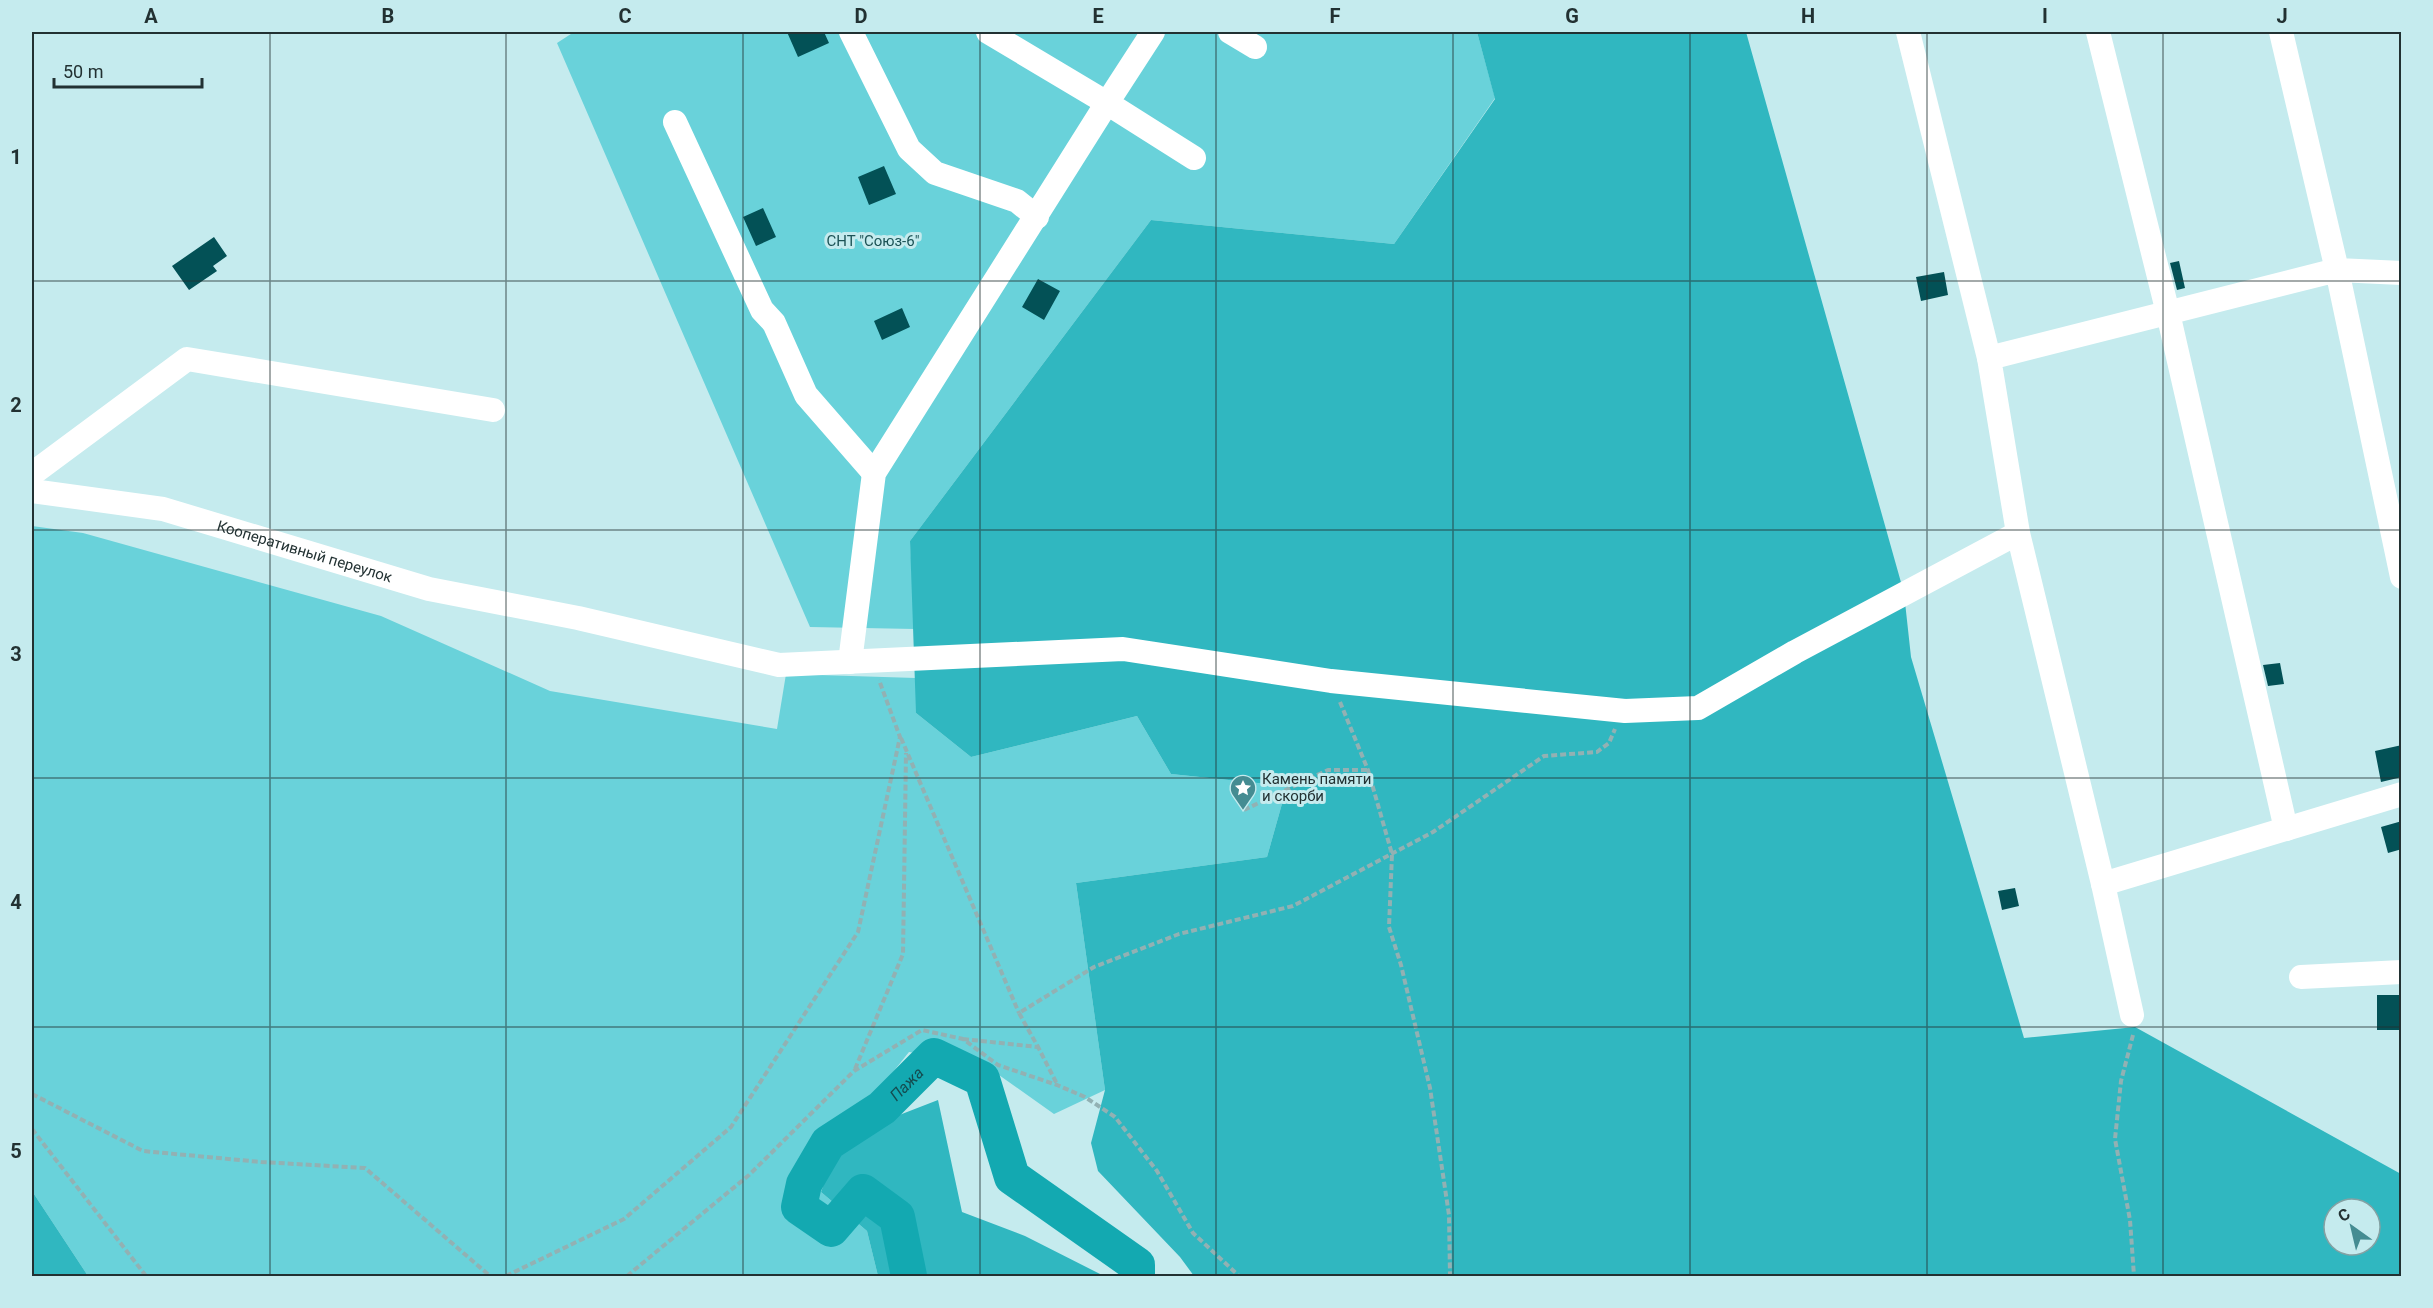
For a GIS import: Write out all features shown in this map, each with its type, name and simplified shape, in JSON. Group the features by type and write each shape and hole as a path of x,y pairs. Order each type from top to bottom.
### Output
{"street":[{"path":"851,32 909,149 935,173 1017,201 1037,217"},
{"path":"988,32 1194,159"},
{"path":"861,661 874,473 1153,32"},
{"path":"1230,32 1255,47"},
{"path":"1908,32 1989,358 2018,533 2134,1021"},
{"path":"2098,32 2168,313 2286,829"},
{"path":"2281,32 2337,270 2402,577"},
{"path":"675,122 762,310 774,323 806,395 874,473"},
{"path":"1989,358 2337,270 2402,273"},
{"path":"32,474 187,359 493,410"},
{"name":"Кооперативный переулок","path":"32,491 163,508 429,589 578,618 779,665 1123,649 1331,681 1625,711 1698,708 1824,636 2018,533"},
{"path":"2103,884 2402,794"},
{"path":"2301,976 2402,972"}],"path":[{"path":"861,661 906,749 1019,1013 1057,1085"},
{"path":"1331,681 1368,770 1392,854 1389,927 1401,965 1430,1088 1449,1215 1450,1276"},
{"path":"1019,1013 1094,967 1179,934 1293,906 1464,813 1521,770 1544,756 1597,752 1609,743 1625,711"},
{"path":"506,1276 624,1219 731,1127 858,932 900,737"},
{"path":"854,1071 903,954 906,749"},
{"path":"1244,810 1328,770 1368,770"},
{"path":"2134,1021 2121,1082 2115,1139 2130,1220 2134,1276"},
{"path":"627,1276 749,1175 854,1071 922,1030 963,1038 1038,1047"},
{"path":"963,1038 998,1065 1085,1097 1115,1117 1157,1171 1193,1233 1239,1276"},
{"path":"32,1094 143,1151 365,1168 490,1276"},
{"path":"32,1129 146,1276"}],"green space":[{"name":"СНТ \"Союз-6\"","path":"574,32 1477,32 1495,98 1394,244 1151,220 910,541 915,629 810,627 557,43"},
{"path":"32,526 83,533 381,616 550,691 777,729 786,674 916,678 916,713 971,757 1137,716 1171,774 1287,786 1267,857 1076,883 1105,1090 1054,1114 982,1063 909,1052 840,1138 821,1192 867,1231 878,1276 88,1276 32,1191"}],"shaded area":[{"path":"1477,32 1746,32 1904,593 1911,657 2024,1038 2135,1027 2401,1174 2401,1276 1194,1276 1180,1257 1098,1171 1091,1143 1105,1090 1076,883 1267,857 1287,786 1171,774 1137,716 971,757 916,713 910,541 1151,220 1394,244 1495,99"},
{"path":"938,1100 962,1212 1025,1236 1104,1276 878,1276 867,1231 821,1192 840,1138"},
{"path":"32,1191 88,1276 32,1276"}],"building":[{"path":"787,32 824,32 829,43 798,57"},
{"path":"884,166 896,194 869,205 858,177"},
{"path":"763,208 776,237 756,246 743,217"},
{"path":"214,237 227,256 213,266 217,271 189,290 172,266"},
{"path":"2179,261 2185,288 2177,290 2170,263"},
{"path":"1944,272 1948,295 1921,301 1916,277"},
{"path":"1038,279 1060,291 1044,320 1022,307"},
{"path":"902,308 910,327 882,340 874,321"},
{"path":"2280,663 2284,684 2268,686 2263,665"},
{"path":"2402,745 2402,777 2381,782 2375,751"},
{"path":"2402,821 2402,849 2388,853 2381,827"},
{"path":"2015,888 2019,906 2002,910 1998,891"},
{"path":"2377,995 2400,995 2400,1030 2377,1030"}],"waterway":[{"name":"Пажа","path":"909,1276 897,1217 863,1192 831,1229 799,1207 804,1184 828,1143 882,1108 934,1056 982,1079 1012,1177 1137,1265 1137,1276"}],"place":[{"name":"Камень памяти и скорби","path":"1243,811"}]}
